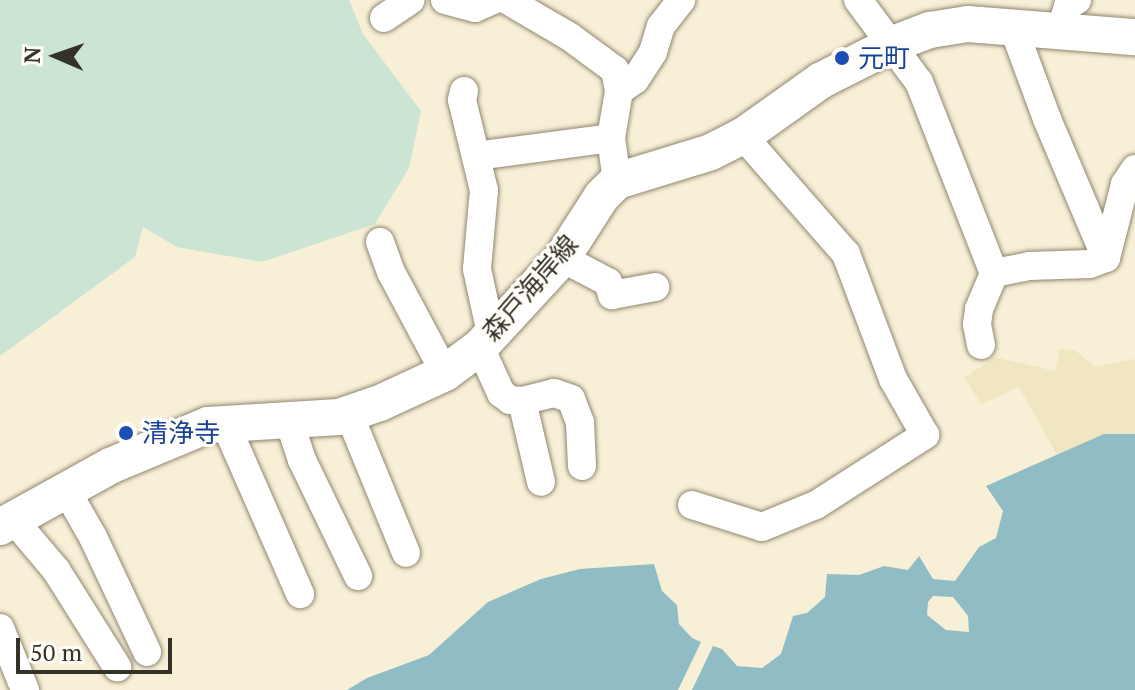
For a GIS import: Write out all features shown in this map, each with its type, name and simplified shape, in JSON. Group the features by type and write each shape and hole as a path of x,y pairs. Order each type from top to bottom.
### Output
{"main road":[{"path":"617,181 711,152 743,136 820,81 893,44 951,25 1013,27 1068,15 1135,37"},
{"name":"森戸海岸線","path":"6,523 65,488 189,431 225,423 314,421 349,414 445,373 486,340 562,258 602,196 617,181"}],"street":[{"path":"384,18 411,0"},
{"path":"445,0 475,8 493,1 619,91"},
{"path":"617,181 611,138 619,91 635,80 653,52 661,26 681,0"},
{"path":"858,0 919,82 994,273 979,309 977,324 981,345"},
{"path":"1013,27 1047,119 1106,258"},
{"path":"464,91 462,100 484,190 477,269 486,340 501,393 510,400 522,401 554,393 571,399 580,422 582,466"},
{"path":"692,505 762,527 816,505 875,470 925,435 893,379 846,254 743,136"},
{"path":"476,156 611,138"},
{"path":"1106,258 1125,184 1135,169"},
{"path":"380,242 391,272 445,373"},
{"path":"562,258 608,282 612,295 655,287"},
{"path":"994,273 1029,266 1090,264 1106,258"},
{"path":"522,401 541,482"},
{"path":"349,414 406,553"},
{"path":"289,421 302,460 358,576"},
{"path":"225,423 300,594"},
{"path":"65,488 93,537 147,652"},
{"path":"6,523 56,570 117,667"},
{"path":"0,628 25,690"}],"green space":[{"path":"0,0 349,0 363,34 421,111 409,168 375,224 262,262 177,247 143,227 135,257 0,356"}],"sand":[{"path":"1060,349 1075,350 1094,367 1135,359 1135,466 1066,471 1019,387 981,404 965,378 994,357 1055,371"}],"water":[{"path":"1104,434 1135,434 1135,690 692,690 713,646 722,649 737,666 762,668 781,654 793,616 807,613 825,597 827,574 859,575 884,566 908,570 919,556 933,579 955,581 979,547 996,538 1003,511 986,486","holes":["933,596 953,597 968,616 969,632 946,630 927,615 928,602"]},
{"path":"654,564 662,591 677,605 679,624 692,638 701,642 678,690 347,690 367,678 429,655 488,602 541,579 580,569"}],"place":[{"name":"元町","path":"842,58"},
{"name":"清浄寺","path":"126,433"}]}
